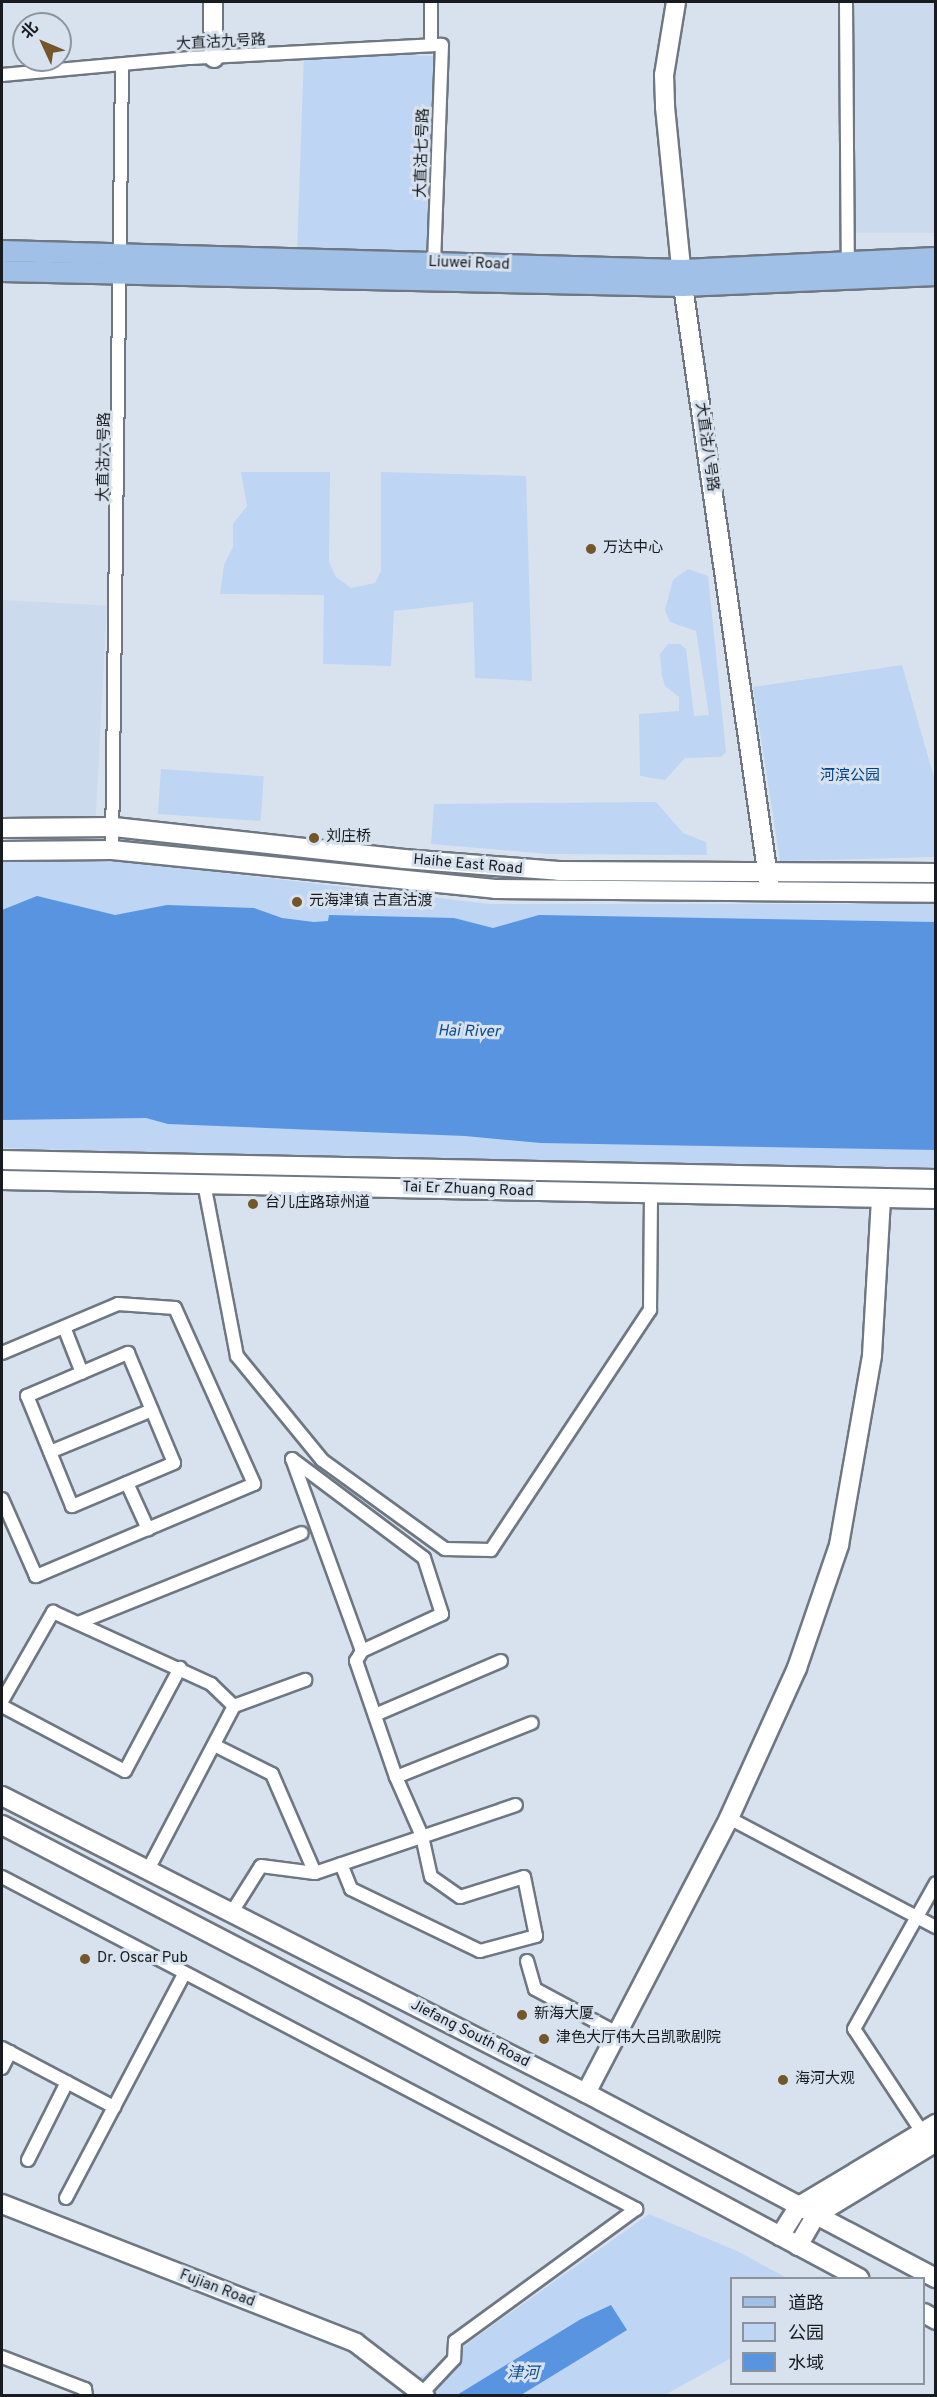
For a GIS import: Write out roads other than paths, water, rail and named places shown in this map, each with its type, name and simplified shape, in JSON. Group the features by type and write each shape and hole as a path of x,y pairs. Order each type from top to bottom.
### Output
{"main road":[{"name":"Liuwei Road","path":"2,250 434,263 683,278 848,262 936,258"},
{"name":"Liuwei Road","path":"2,271 683,278 936,276"}],"street":[{"path":"213,2 214,58"},
{"name":"大直沽七号路","path":"430,2 436,44 434,263"},
{"name":"大直沽八号路","path":"676,2 664,75 665,107 683,278 769,883"},
{"path":"846,2 848,262"},
{"name":"大直沽九号路","path":"2,75 214,58 436,44"},
{"name":"大直沽六号路","path":"112,850 122,274 122,65"},
{"name":"Haihe East Road","path":"2,828 114,827 505,868 936,893"},
{"name":"Haihe East Road","path":"2,851 112,850 495,889 769,883 936,873"},
{"name":"Tai Er Zhuang Road","path":"2,1160 936,1179"},
{"name":"Tai Er Zhuang Road","path":"2,1180 936,1199"},
{"path":"204,1183 237,1356 322,1460 445,1549 491,1550 650,1310 651,1195"},
{"path":"586,2093 729,1818 797,1668 839,1545 872,1355 881,1198"},
{"path":"2,1353 118,1304 175,1308 254,1484 36,1576 2,1499"},
{"path":"64,1327 82,1373"},
{"path":"128,1353 174,1463 72,1506 27,1396 82,1373 128,1353"},
{"path":"50,1452 152,1410"},
{"path":"341,1864 351,1889 480,1951 536,1936 524,1877 460,1897 431,1877 422,1836 396,1777 356,1661 362,1651 442,1614 424,1558 292,1459 362,1651"},
{"path":"127,1483 147,1529"},
{"path":"78,1623 302,1533"},
{"path":"2,1701 53,1612 211,1684 234,1706"},
{"path":"375,1716 501,1661"},
{"path":"2,1706 124,1771 180,1668"},
{"path":"148,1870 234,1706 304,1680"},
{"path":"396,1777 532,1723"},
{"path":"214,1745 272,1774 315,1873"},
{"name":"Jiefang South Road","path":"2,1796 586,2093 936,2278"},
{"path":"232,1912 261,1866 315,1873 516,1805"},
{"path":"729,1818 936,1927"},
{"name":"Jiefang South Road","path":"2,1825 857,2277"},
{"path":"2,1877 636,2209 455,2341 454,2359 424,2394"},
{"path":"931,2133 854,2029 936,1882"},
{"path":"527,1961 535,1989 617,2033"},
{"path":"66,2198 184,1974"},
{"path":"2,2068 6,2050 114,2107"},
{"path":"28,2160 67,2082"},
{"path":"780,2236 799,2206 931,2133"},
{"path":"798,2246 816,2215 931,2133"},
{"name":"Fujian Road","path":"2,2204 356,2343 424,2394"},
{"path":"2,2357 85,2389 86,2396"}],"water":[{"name":"Hai River","path":"37,896 115,915 167,905 254,908 282,918 314,922 328,921 329,915 454,918 493,928 539,915 935,922 935,1150 541,1143 465,1136 168,1124 146,1118 2,1120 2,910"},
{"name":"津河","path":"611,2305 627,2330 521,2395 457,2395 581,2319"}],"place":[{"name":"万达中心","path":"591,549"},
{"name":"刘庄桥","path":"314,838"},
{"name":"元海津镇 古直沽渡","path":"297,902"},
{"name":"台儿庄路琼州道","path":"253,1204"},
{"name":"Dr. Oscar Pub","path":"85,1959"},
{"name":"新海大厦","path":"522,2015"},
{"name":"津色大厅·伟大吕凯歌剧院","path":"544,2039"},
{"name":"海河大观","path":"783,2080"}],"park label":[{"name":"河滨公园","path":"850,777"}]}
